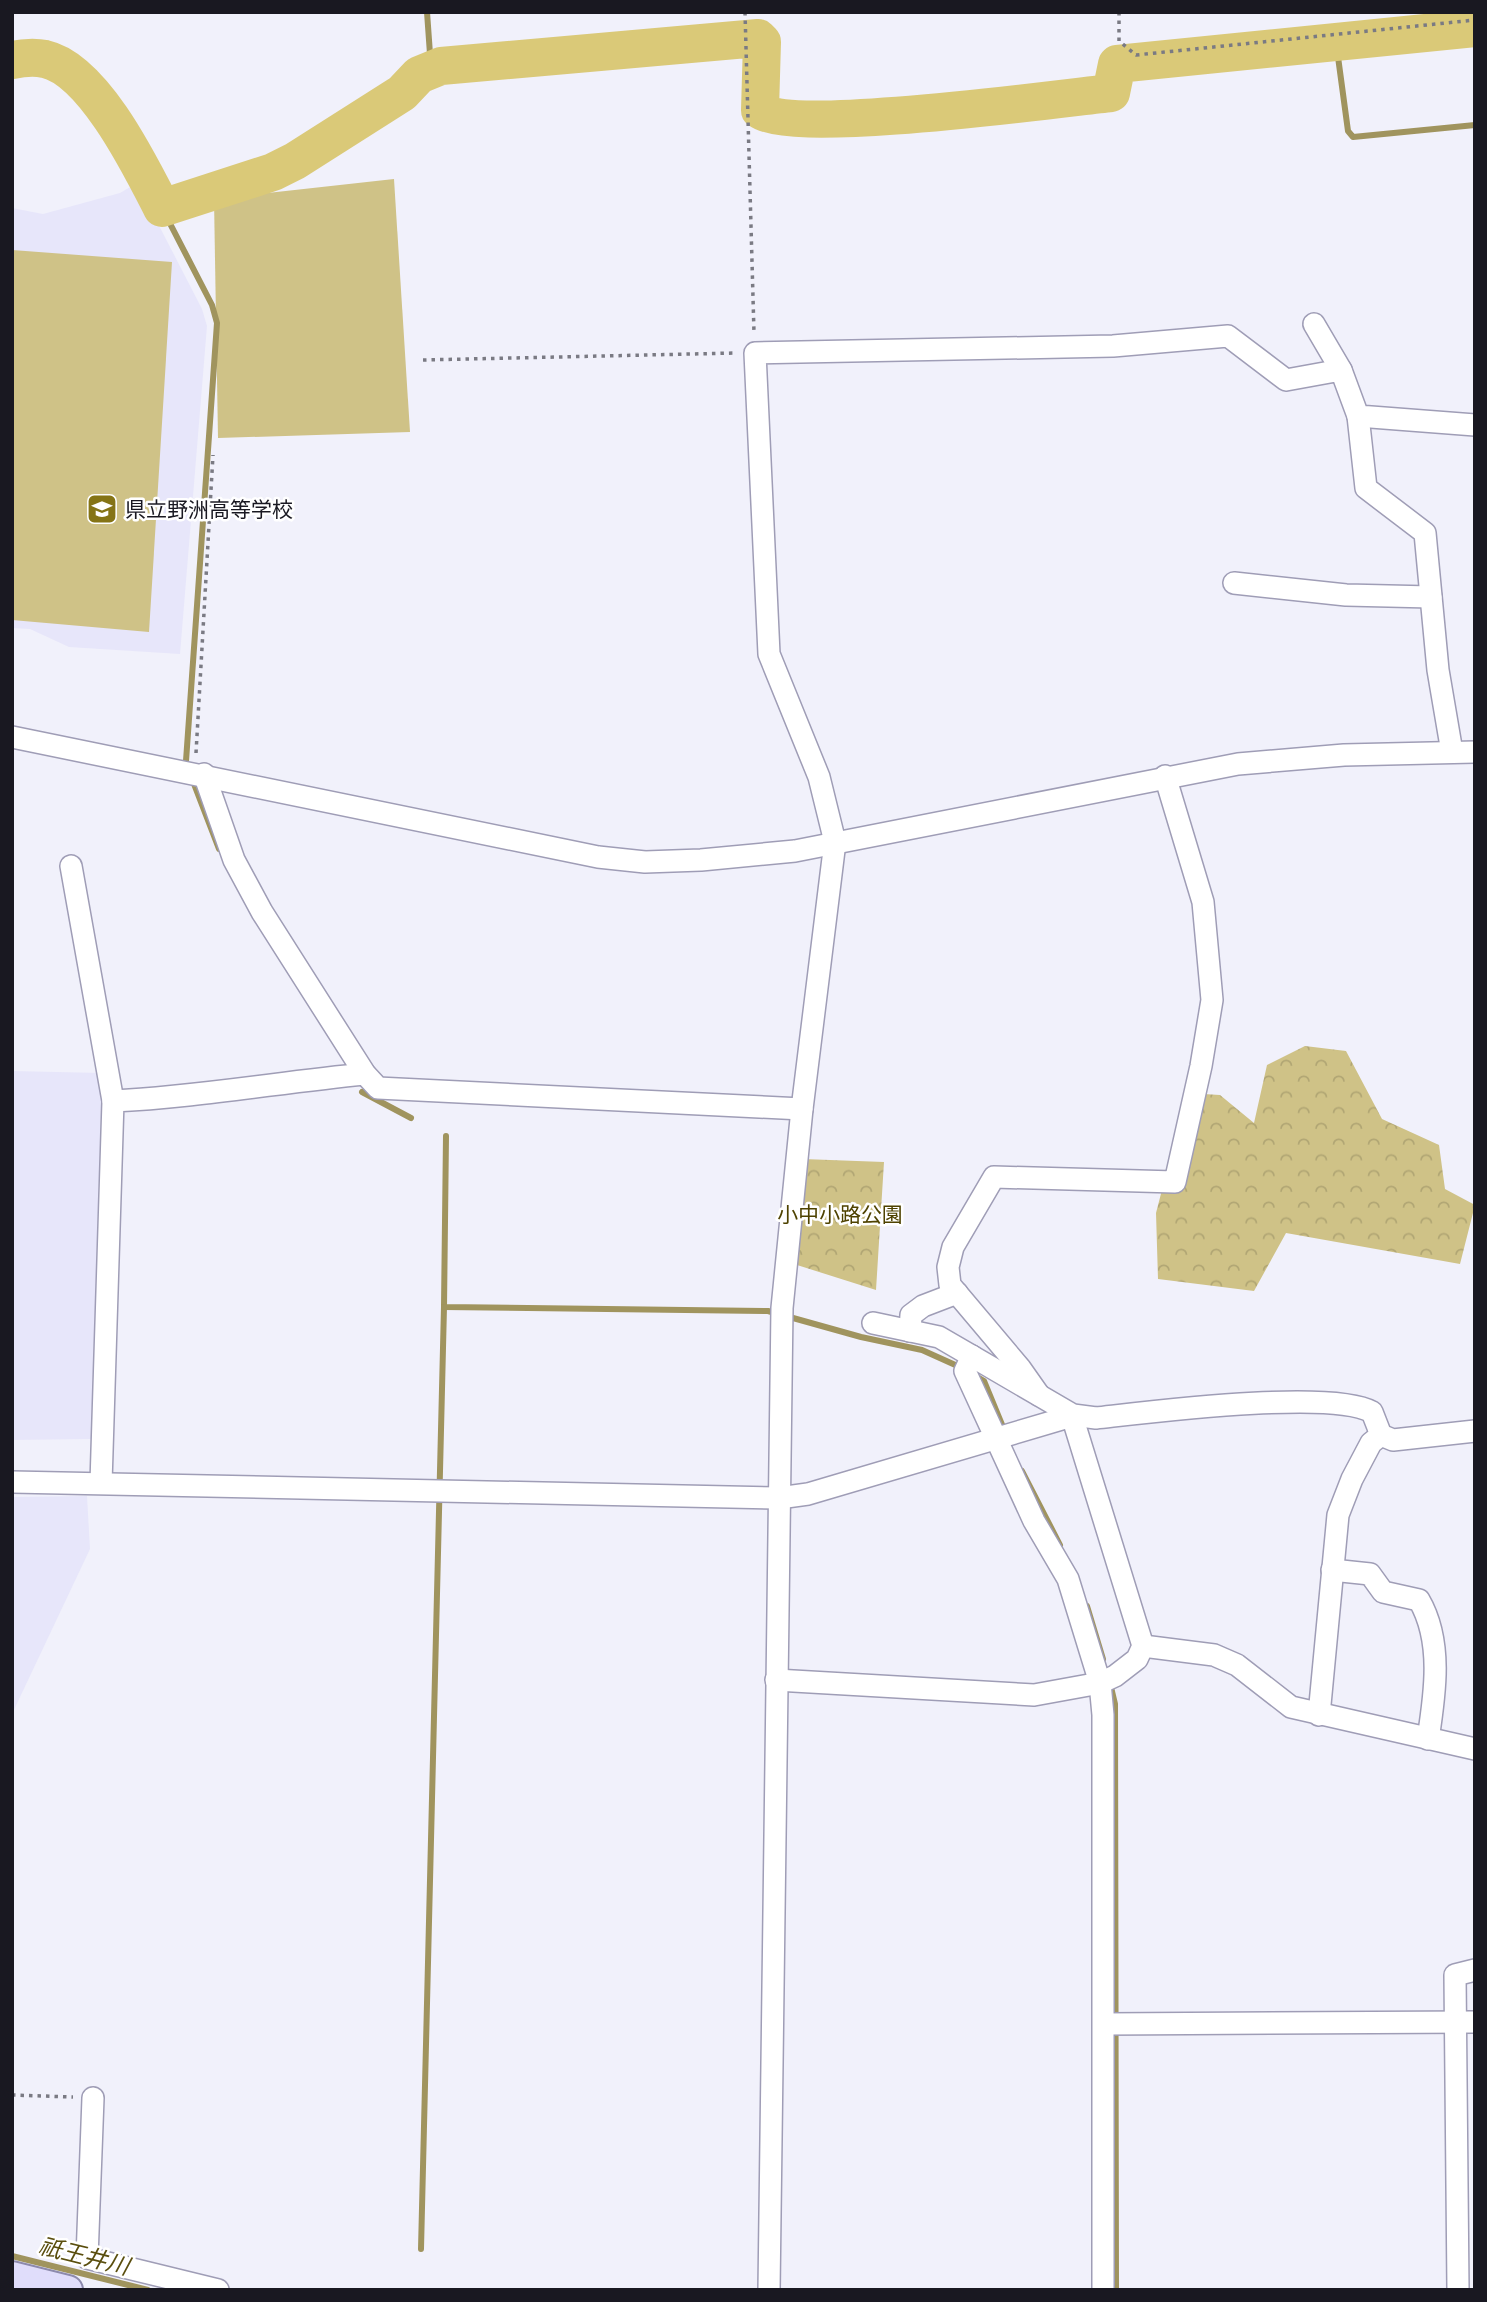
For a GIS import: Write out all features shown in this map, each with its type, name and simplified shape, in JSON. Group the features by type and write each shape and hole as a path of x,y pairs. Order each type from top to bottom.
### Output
{"main road":[{"path":"12,2276 68,2290"}],"street":[{"path":"1314,324 1341,370 1358,416 1366,488 1425,533 1438,670 1452,752"},
{"path":"769,2290 782,1308 802,1109 835,842 819,777 769,654 755,353 1113,346 1228,336 1286,380 1341,370"},
{"path":"1358,416 1475,425"},
{"path":"1234,583 1346,595 1431,597"},
{"path":"12,737 204,774 598,858 645,862 796,851 1165,776 1238,764 1344,755 1475,752"},
{"path":"204,774 234,860 262,912 365,1074 378,1088 802,1109"},
{"path":"1039,1395 1020,1368 950,1285 948,1267 953,1247 994,1177 1175,1182 1201,1066 1212,1000 1203,902 1165,776"},
{"path":"71,866 113,1101 102,1483"},
{"path":"113,1101 194,1097 278,1083 365,1074"},
{"path":"910,1331 911,1315 923,1306 957,1293"},
{"path":"873,1323 939,1337 1073,1415 1096,1418 1279,1403 1359,1405 1373,1412 1381,1435 1393,1440 1475,1431"},
{"path":"972,1356 965,1371 1034,1521 1068,1579 1100,1683 1103,1715 1105,2024 1103,2290"},
{"path":"12,1482 779,1498 808,1494 1072,1416 1143,1646 1136,1659 1115,1676 1100,1683 1034,1695 776,1680"},
{"path":"1319,1715 1338,1515 1352,1479 1371,1443 1381,1435"},
{"path":"1332,1570 1370,1574 1383,1592 1419,1600 1426,1612 1437,1680 1428,1739"},
{"path":"1143,1646 1213,1655 1237,1665 1291,1707 1475,1749"},
{"path":"1458,2290 1465,2022 1455,1975 1475,1970"},
{"path":"1105,2024 1465,2022"},
{"path":"93,2098 87,2258 218,2290"}],"path":[{"path":"423,360 755,353 744,56 747,45 745,12"},
{"path":"1119,12 1119,41 1136,55 1475,20"},
{"path":"204,774 195,757 213,454"},
{"path":"12,2095 93,2098"}],"shaded area":[{"name":"県立野洲高等学校","path":"137,183 202,309 207,326 180,654 69,647 30,629 12,628 12,208 43,214 120,193"},
{"path":"12,1071 102,1073 91,1439 12,1440"},
{"path":"87,1496 90,1549 12,1714 12,1497"}],"green space":[{"path":"394,179 410,432 218,438 214,199"},
{"name":"県立野洲高等学校","path":"12,250 172,262 149,632 12,620"},
{"path":"1305,1046 1346,1051 1382,1119 1439,1145 1445,1189 1475,1205 1460,1264 1286,1233 1254,1291 1158,1279 1156,1213 1187,1093 1220,1095 1254,1123 1267,1065"},
{"name":"小中小路公園","path":"803,1159 884,1162 876,1290 797,1265"}],"waterway":[{"path":"427,12 431,68"},
{"path":"12,60 45,59 63,67 81,81 114,122 162,208 273,172 295,161 402,93 419,75 441,66 758,38 762,42 760,110 782,117 820,119 984,108 1111,93 1117,64 1475,28"},
{"path":"1336,42 1348,131 1353,137 1475,125"},
{"path":"162,208 212,305 217,323 186,761"},
{"path":"194,784 219,849"},
{"path":"362,1092 411,1118"},
{"path":"446,1136 444,1307 768,1311 861,1337 922,1350 962,1368"},
{"path":"421,2249 444,1307"},
{"path":"974,1375 984,1381 1005,1432"},
{"path":"1022,1471 1060,1545"},
{"path":"1087,1606 1103,1659"},
{"path":"1110,1683 1115,1704 1116,2290"},
{"name":"祇王井川","path":"12,2256 148,2290"}],"place":[{"name":"県立野洲高等学校","path":"102,509"}]}
